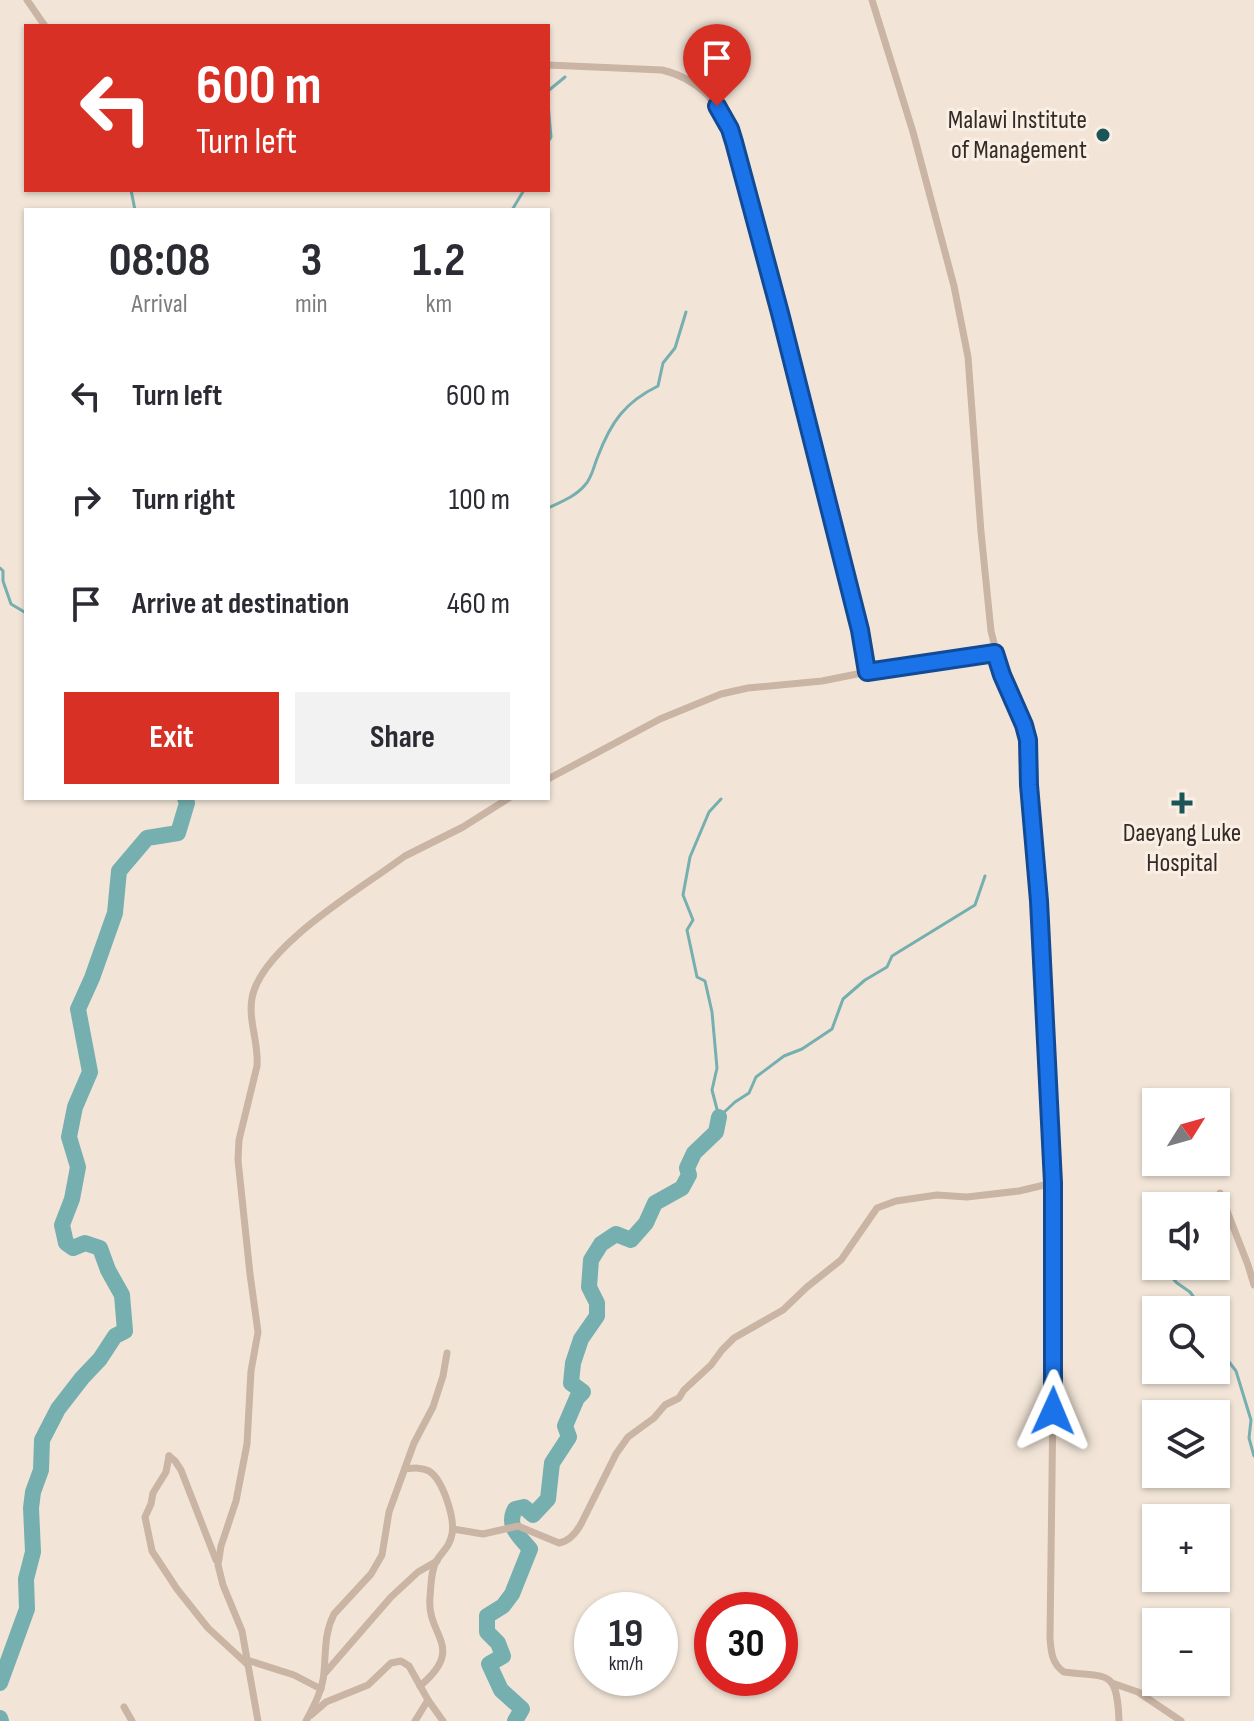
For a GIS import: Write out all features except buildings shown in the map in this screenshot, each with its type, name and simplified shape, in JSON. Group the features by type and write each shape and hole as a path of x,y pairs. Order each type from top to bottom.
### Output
{"street":[{"path":"27,0 44,24"},
{"path":"872,0 913,132 954,286 968,357 991,631 1002,675 1028,740 1053,1183 1051,1653 1054,1662 1064,1672 1105,1677 1112,1683 1138,1692 1181,1721"},
{"path":"550,65 675,73 699,86 724,117 734,142 780,313 860,630 867,672"},
{"path":"550,778 660,719 721,694 995,653"},
{"path":"218,1565 236,1501 247,1444 251,1371 258,1332 238,1160 239,1140 257,1066 251,1010 254,992 274,958 292,939 405,856 463,827 506,800"},
{"path":"453,1529 483,1534 518,1526 559,1543 565,1542 577,1532 616,1454 628,1437 654,1418 665,1405 679,1398 734,1338 783,1310 841,1260 877,1208 896,1201 937,1195 967,1197 1019,1191 1053,1183"},
{"path":"1230,1219 1254,1285"},
{"path":"307,1719 321,1689 329,1624 334,1614 377,1566 382,1555 389,1512 421,1428 433,1407 447,1353"},
{"path":"258,1721 248,1663 238,1618 181,1470 169,1456 166,1472 153,1493 145,1517 152,1551 208,1628 248,1663 294,1675 321,1689"},
{"path":"324,1675 391,1597 418,1572 437,1561 450,1541 453,1529 441,1485 426,1469 405,1469"},
{"path":"420,1686 441,1664 440,1635 430,1602 437,1561"},
{"path":"307,1719 326,1702 368,1685 391,1663 401,1661 409,1666 443,1721"},
{"path":"1112,1683 1117,1693 1119,1721"},
{"path":"415,1721 428,1700"},
{"path":"124,1707 132,1721"}],"waterway":[{"path":"550,89 565,77"},
{"path":"550,126 550,139"},
{"path":"131,192 135,208"},
{"path":"513,208 523,192"},
{"path":"550,507 573,496 585,485 620,414 658,386 663,363 675,348 686,312"},
{"path":"0,568 11,604 24,612"},
{"path":"721,799 709,812 690,857 683,895 693,920 687,930 697,977 705,981 712,1012 717,1068 712,1090 719,1117 749,1093 756,1077 784,1056 802,1049 832,1029 843,999 865,980 887,967 892,956 975,905 985,876"},
{"path":"0,1683 27,1609 26,1579 33,1552 31,1508 41,1470 42,1440 58,1409 115,1336 125,1331 122,1295 100,1248 85,1243 73,1248 66,1243 62,1225 72,1199 78,1167 69,1137 75,1107 90,1072 78,1009 115,913 119,871 147,838 178,833 186,800"},
{"path":"515,1721 522,1709 501,1690 489,1664 503,1656 498,1643 487,1632 487,1616 503,1606 512,1594 530,1549 513,1526 515,1509 524,1507 533,1515 548,1499 552,1463 569,1437 565,1426 577,1398 583,1392 571,1383 573,1363 581,1339 597,1316 597,1303 589,1287 591,1260 601,1244 616,1234 631,1240 646,1223 655,1203 682,1188 689,1175 687,1168 694,1153 716,1132 719,1117"},
{"path":"1174,1280 1193,1296"},
{"path":"1230,1363 1236,1371 1251,1420 1249,1438 1254,1456"}],"place":[{"name":"Malawi Institute of Management","path":"1103,135"},
{"name":"Daeyang Luke Hospital","path":"1182,803"}],"route":[{"path":"717,106 734,142 780,313 860,630 867,672 995,653 1028,740 1053,1183 1053,1411"}]}
